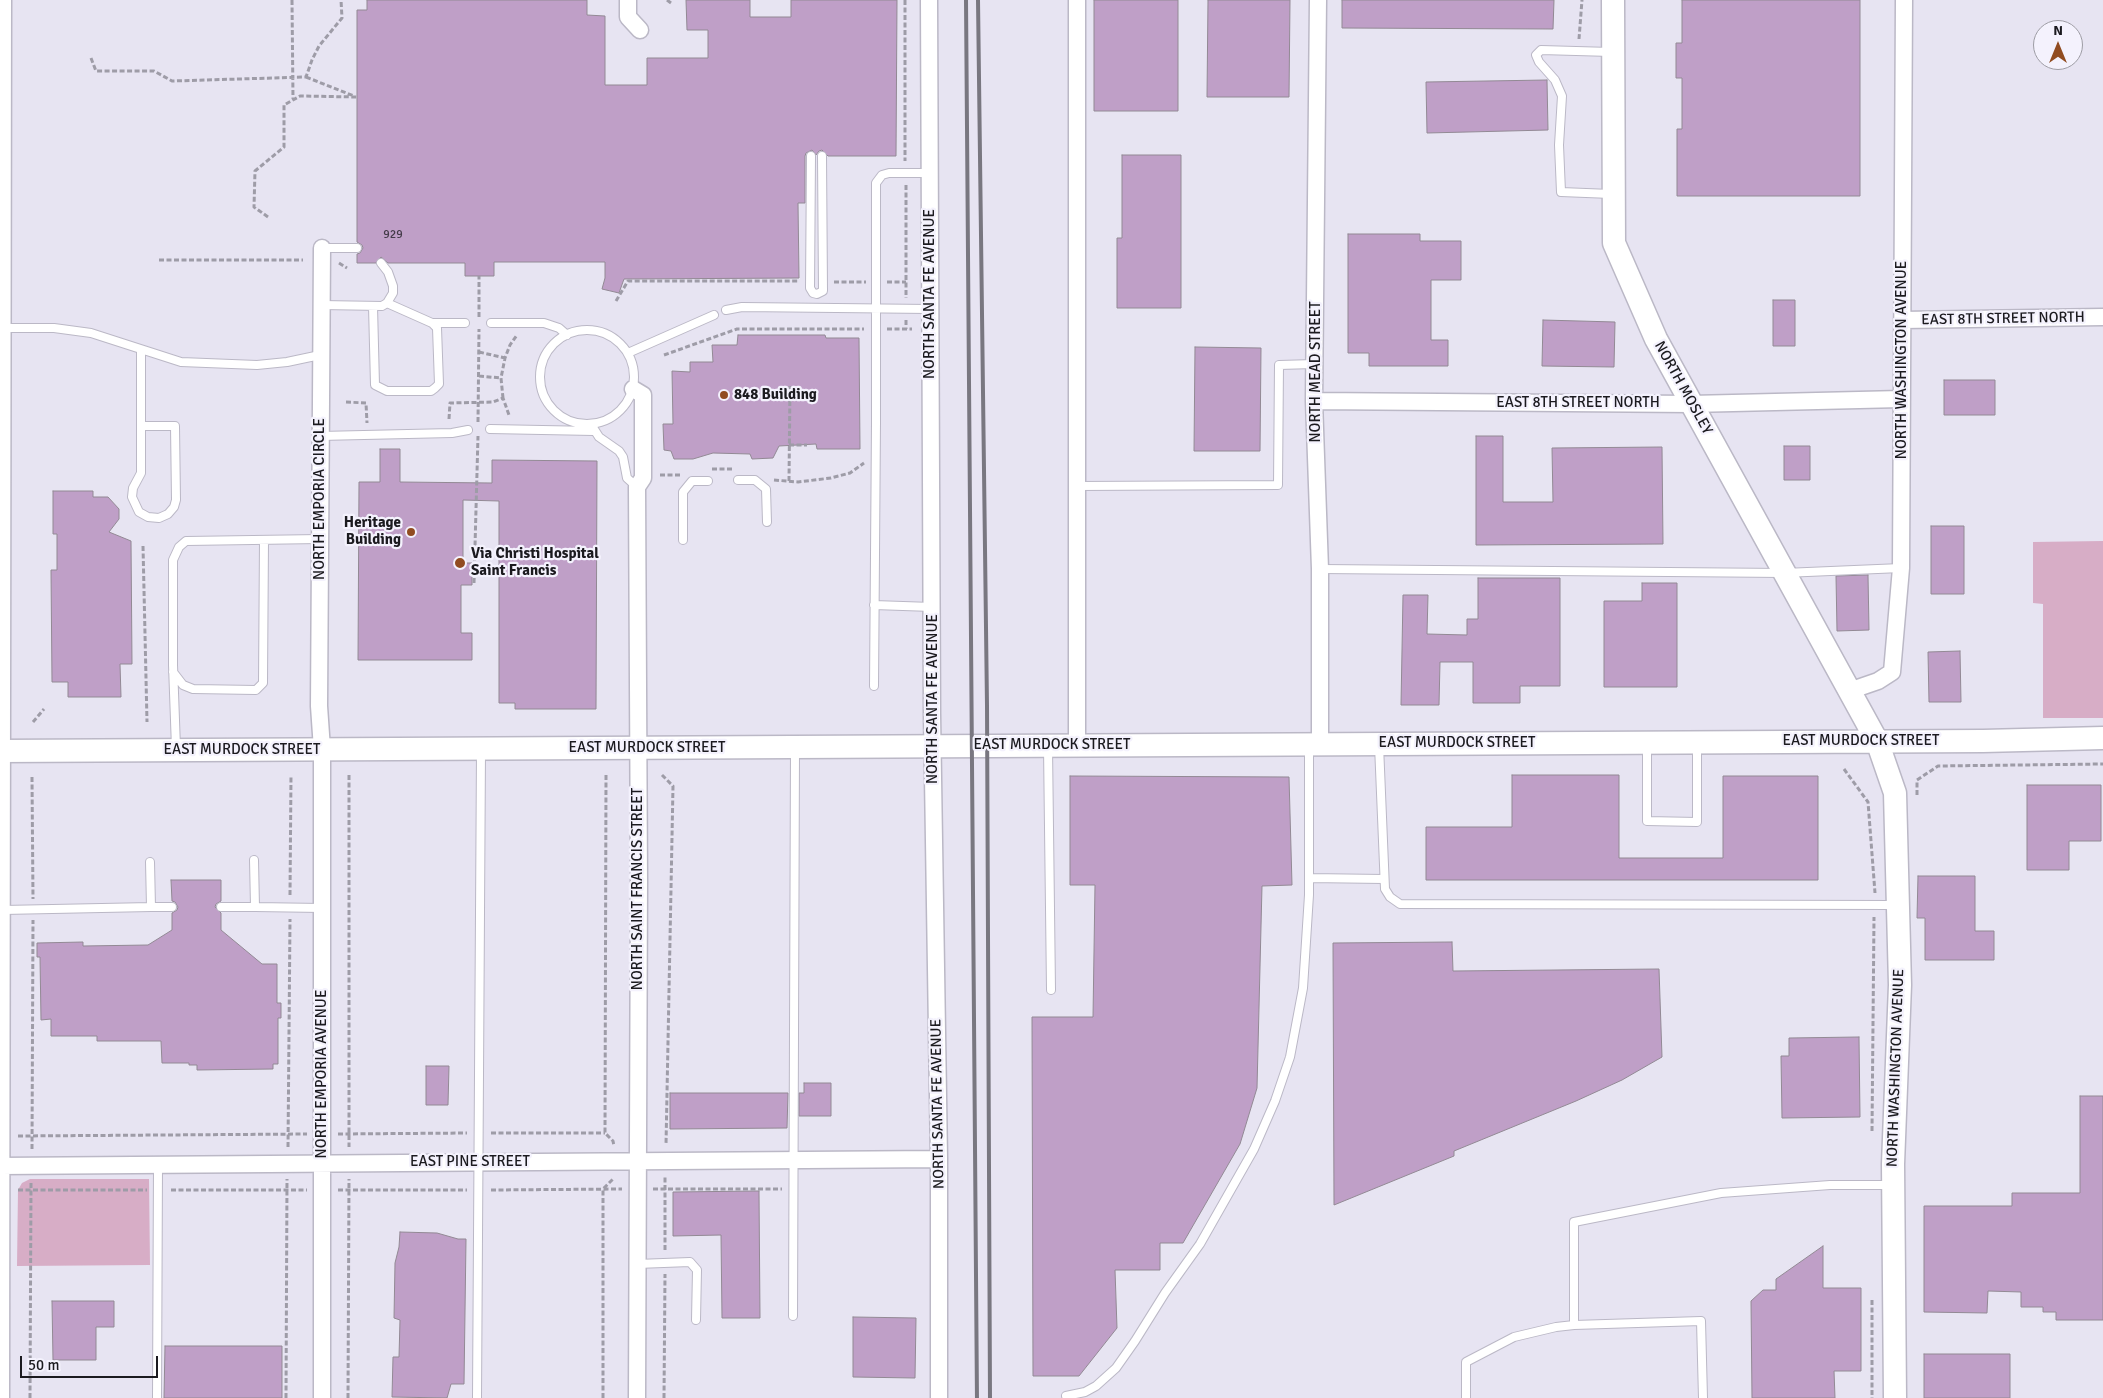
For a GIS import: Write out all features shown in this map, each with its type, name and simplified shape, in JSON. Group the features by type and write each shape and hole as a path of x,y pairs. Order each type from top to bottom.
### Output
{"street":[{"path":"1,1398 2,374 4,328 2,67 4,0"},
{"path":"628,0 628,17 640,30"},
{"name":"NORTH SANTA FE AVENUE","path":"929,0 933,746 939,1159 939,1398"},
{"path":"1077,0 1077,745"},
{"name":"NORTH MEAD STREET","path":"1314,743 1320,569 1314,402 1318,0"},
{"name":"NORTH MOSLEY","path":"1613,0 1614,243 1656,339 1877,741"},
{"name":"NORTH WASHINGTON AVENUE","path":"1849,691 1878,681 1892,672 1900,568 1904,0"},
{"name":"NORTH EMPORIA CIRCLE","path":"322,248 319,706 322,749"},
{"name":"EAST 8TH STREET NORTH","path":"1902,320 2103,317"},
{"name":"NORTH SAINT FRANCIS STREET","path":"633,389 643,395 643,478 637,487 639,902 637,1398"},
{"name":"EAST 8TH STREET NORTH","path":"1314,402 1691,404 1901,399"},
{"name":"EAST MURDOCK STREET","path":"2,751 1877,741 2103,738"},
{"name":"NORTH WASHINGTON AVENUE","path":"1877,741 1895,793 1900,985 1894,1185 1895,1398"},
{"name":"NORTH EMPORIA AVENUE","path":"322,749 322,1398"},
{"name":"EAST PINE STREET","path":"1,1166 939,1159"}],"lane":[{"path":"1613,52 1541,50 1536,56 1555,80 1562,96 1559,145 1561,192 1613,194"},
{"path":"811,156 810,282 811,291 817,294"},
{"path":"817,294 822,291 822,156"},
{"path":"874,686 876,183 882,175 889,173 930,173"},
{"path":"811,209 822,209"},
{"path":"322,248 357,248"},
{"path":"321,305 382,306 387,303 393,293 393,286 388,272 381,263"},
{"path":"817,294 817,308"},
{"path":"373,306 374,385 387,390 431,391 439,384 437,328 432,323 387,303"},
{"path":"726,310 742,307 930,309"},
{"path":"628,353 714,315"},
{"path":"432,323 465,323"},
{"path":"489,327 544,323 559,328 567,335"},
{"path":"4,328 54,328 91,333 181,362 228,364 277,363 320,355"},
{"path":"490,429 593,428 620,412 630,399 633,389 634,368 628,353 618,341 604,333 588,330 567,335 559,340 548,351 542,364 540,379 543,394 550,407 562,417 593,428 620,451 627,478 637,487"},
{"path":"141,350 141,426 141,473 133,488 132,497 139,512 148,517 159,518 168,514 174,508 176,500 175,426 141,426"},
{"path":"1077,486 1278,485 1279,365 1315,364"},
{"path":"320,436 468,430"},
{"path":"738,480 755,480 766,489 767,522"},
{"path":"683,540 683,492 692,481 708,481"},
{"path":"176,750 173,672 173,560 179,547 186,541 320,539"},
{"path":"173,672 183,685 193,689 256,690 263,683 264,540"},
{"path":"1320,569 1784,573 1900,568"},
{"path":"874,605 932,607"},
{"path":"1647,742 1647,821 1697,822 1697,742"},
{"path":"1066,1396 1085,1392 1096,1386 1116,1368 1164,1293 1200,1244 1254,1149 1275,1102 1290,1057 1303,988 1314,743"},
{"path":"1379,743 1385,889 1390,897 1400,904 1898,905"},
{"path":"1048,745 1051,990"},
{"path":"793,1316 795,747"},
{"path":"477,1398 482,749"},
{"path":"254,860 255,907"},
{"path":"150,862 151,907"},
{"path":"1309,878 1384,879"},
{"path":"2,910 172,907"},
{"path":"221,907 322,908"},
{"path":"158,1165 158,1398"},
{"path":"1574,1325 1574,1222 1721,1192 1830,1185 1894,1185"},
{"path":"637,1264 690,1262 697,1270 696,1320"},
{"path":"1466,1398 1466,1362 1514,1337 1556,1326 1701,1321 1703,1398"}],"path":[{"path":"292,0 293,99"},
{"path":"306,77 319,46 342,18 341,0"},
{"path":"667,0 671,3"},
{"path":"1578,52 1582,0"},
{"path":"91,58 96,71 154,71 172,81 306,77 357,97 300,96 284,105 284,147 255,171 254,207 268,217"},
{"path":"159,260 303,260"},
{"path":"336,260 347,268"},
{"path":"616,301 628,282 810,282"},
{"path":"822,282 906,282"},
{"path":"479,331 489,327"},
{"path":"664,355 737,329 912,329"},
{"path":"509,415 503,398 501,378 510,345 520,331 512,331"},
{"path":"479,352 505,358"},
{"path":"479,376 501,378"},
{"path":"789,481 790,385"},
{"path":"449,418 450,403 493,402 503,398"},
{"path":"346,402 366,403 367,423"},
{"path":"789,445 807,445"},
{"path":"771,479 798,482 831,478 850,473 864,463"},
{"path":"143,546 147,722"},
{"path":"32,722 44,708"},
{"path":"1917,798 1918,780 1938,766 2103,764"},
{"path":"1844,769 1868,802 1875,884 1872,1140"},
{"path":"286,1398 291,775"},
{"path":"348,1398 349,775"},
{"path":"603,1398 603,1190 616,1175 613,1141 605,1132 606,775"},
{"path":"662,775 673,786 665,1161 664,1398"},
{"path":"30,1398 32,777"},
{"path":"2,1136 605,1132"},
{"path":"2,1190 793,1189"},
{"path":"1872,1292 1872,1398"}],"shaded area":[{"path":"2103,541 2103,718 2043,718 2043,604 2033,603 2033,542"},
{"path":"30,1179 149,1179 150,1265 17,1266 18,1190 22,1183"}],"building":[{"path":"367,0 587,0 587,15 605,16 605,85 647,85 647,58 708,58 708,30 687,30 686,0 750,0 750,17 791,17 791,0 897,0 896,156 828,156 822,150 816,155 812,150 806,153 805,203 798,203 799,278 624,279 619,293 602,289 605,278 605,262 494,262 494,276 465,276 465,263 388,263 381,257 376,263 357,263 357,254 363,248 357,242 357,10 367,10"},
{"path":"1094,0 1178,0 1178,111 1094,111"},
{"path":"1208,0 1290,0 1289,97 1207,97"},
{"path":"1342,0 1554,0 1553,29 1342,28"},
{"path":"1682,0 1860,0 1860,196 1677,196 1677,129 1682,129 1682,78 1676,78 1676,43 1682,43"},
{"path":"1547,80 1548,130 1427,133 1426,82"},
{"path":"1122,155 1181,155 1181,308 1117,308 1117,238 1122,238"},
{"path":"1348,234 1420,234 1420,241 1461,241 1461,280 1431,280 1431,340 1448,340 1448,366 1369,366 1369,353 1348,353"},
{"path":"1773,300 1795,300 1795,346 1773,346"},
{"path":"1543,320 1615,322 1614,367 1542,366"},
{"name":"848 Building","path":"738,335 825,335 826,338 859,338 860,449 817,449 816,444 779,446 773,458 752,459 750,454 713,453 693,459 674,459 671,451 664,450 663,424 673,424 672,371 690,372 690,362 713,362 712,345 737,345"},
{"path":"1195,347 1261,348 1260,451 1194,451"},
{"path":"1944,380 1995,380 1995,415 1944,415"},
{"path":"1476,436 1503,436 1503,502 1553,502 1552,448 1662,447 1663,544 1476,545"},
{"path":"1784,446 1810,446 1810,480 1784,480"},
{"path":"380,449 400,449 400,482 492,483 492,460 597,461 596,709 515,709 515,703 499,703 499,501 463,500 463,563 472,563 472,585 461,585 461,633 472,633 472,660 358,660 359,482 380,482"},
{"path":"53,491 93,491 93,497 108,497 119,509 119,519 109,532 131,541 132,664 120,664 121,697 68,697 68,682 52,682 51,570 57,570 57,534 53,534"},
{"path":"1931,526 1964,526 1964,594 1931,594"},
{"path":"1868,575 1869,630 1837,631 1836,576"},
{"path":"1478,578 1560,578 1560,686 1520,686 1520,703 1473,703 1473,662 1440,662 1439,705 1401,705 1403,595 1428,595 1427,634 1467,635 1467,619 1478,619"},
{"path":"1642,583 1677,583 1677,687 1604,687 1604,601 1642,601"},
{"path":"1960,651 1961,702 1929,702 1928,652"},
{"path":"1512,775 1619,775 1619,858 1723,858 1723,776 1818,776 1818,880 1426,880 1426,827 1512,827"},
{"path":"1070,776 1289,777 1292,885 1262,886 1257,1088 1240,1144 1183,1243 1160,1243 1160,1270 1115,1270 1117,1328 1079,1376 1033,1376 1032,1017 1093,1017 1095,885 1070,885"},
{"path":"2027,785 2101,785 2101,841 2069,841 2069,870 2027,870"},
{"path":"1918,876 1975,876 1975,931 1994,931 1994,960 1925,960 1925,918 1917,918"},
{"path":"171,880 221,880 221,901 215,907 221,913 221,930 262,964 277,964 277,1003 281,1003 281,1018 278,1018 278,1064 273,1064 273,1069 197,1070 197,1065 189,1065 189,1063 162,1063 161,1041 97,1041 97,1036 51,1036 51,1019 41,1020 40,957 37,957 37,943 83,942 83,946 148,945 172,930 172,913 178,907 172,901"},
{"path":"1452,942 1453,971 1659,969 1662,1057 1622,1080 1576,1101 1454,1151 1454,1156 1334,1205 1333,943"},
{"path":"1859,1037 1860,1117 1782,1118 1781,1056 1789,1056 1789,1038"},
{"path":"426,1066 449,1066 448,1105 426,1105"},
{"path":"804,1083 831,1083 831,1116 799,1116 799,1093 804,1093"},
{"path":"670,1093 788,1093 787,1128 670,1129"},
{"path":"2080,1096 2103,1096 2103,1320 2056,1320 2056,1312 2043,1312 2043,1307 2021,1307 2021,1292 1988,1291 1987,1313 1924,1312 1924,1206 2012,1206 2012,1193 2080,1193"},
{"path":"759,1191 760,1318 722,1318 721,1235 673,1236 673,1192"},
{"path":"400,1232 437,1233 458,1239 466,1239 464,1384 451,1384 447,1398 392,1397 393,1357 399,1357 400,1320 394,1318 395,1263"},
{"path":"1823,1246 1823,1288 1861,1288 1861,1371 1834,1371 1835,1398 1752,1398 1751,1301 1763,1290 1776,1290 1776,1279"},
{"path":"52,1301 114,1301 114,1327 96,1327 96,1360 53,1360"},
{"path":"853,1317 916,1318 915,1378 853,1377"},
{"path":"165,1346 282,1346 282,1398 164,1398"},
{"path":"1924,1354 2010,1354 2010,1398 1924,1398"}],"railway":[{"path":"966,0 977,1398"},
{"path":"978,0 987,705 990,1398"}],"place":[{"name":"848 Building","path":"724,395"},
{"name":"Heritage Building","path":"411,532"},
{"name":"Via Christi Hospital Saint Francis","path":"460,563"}]}
